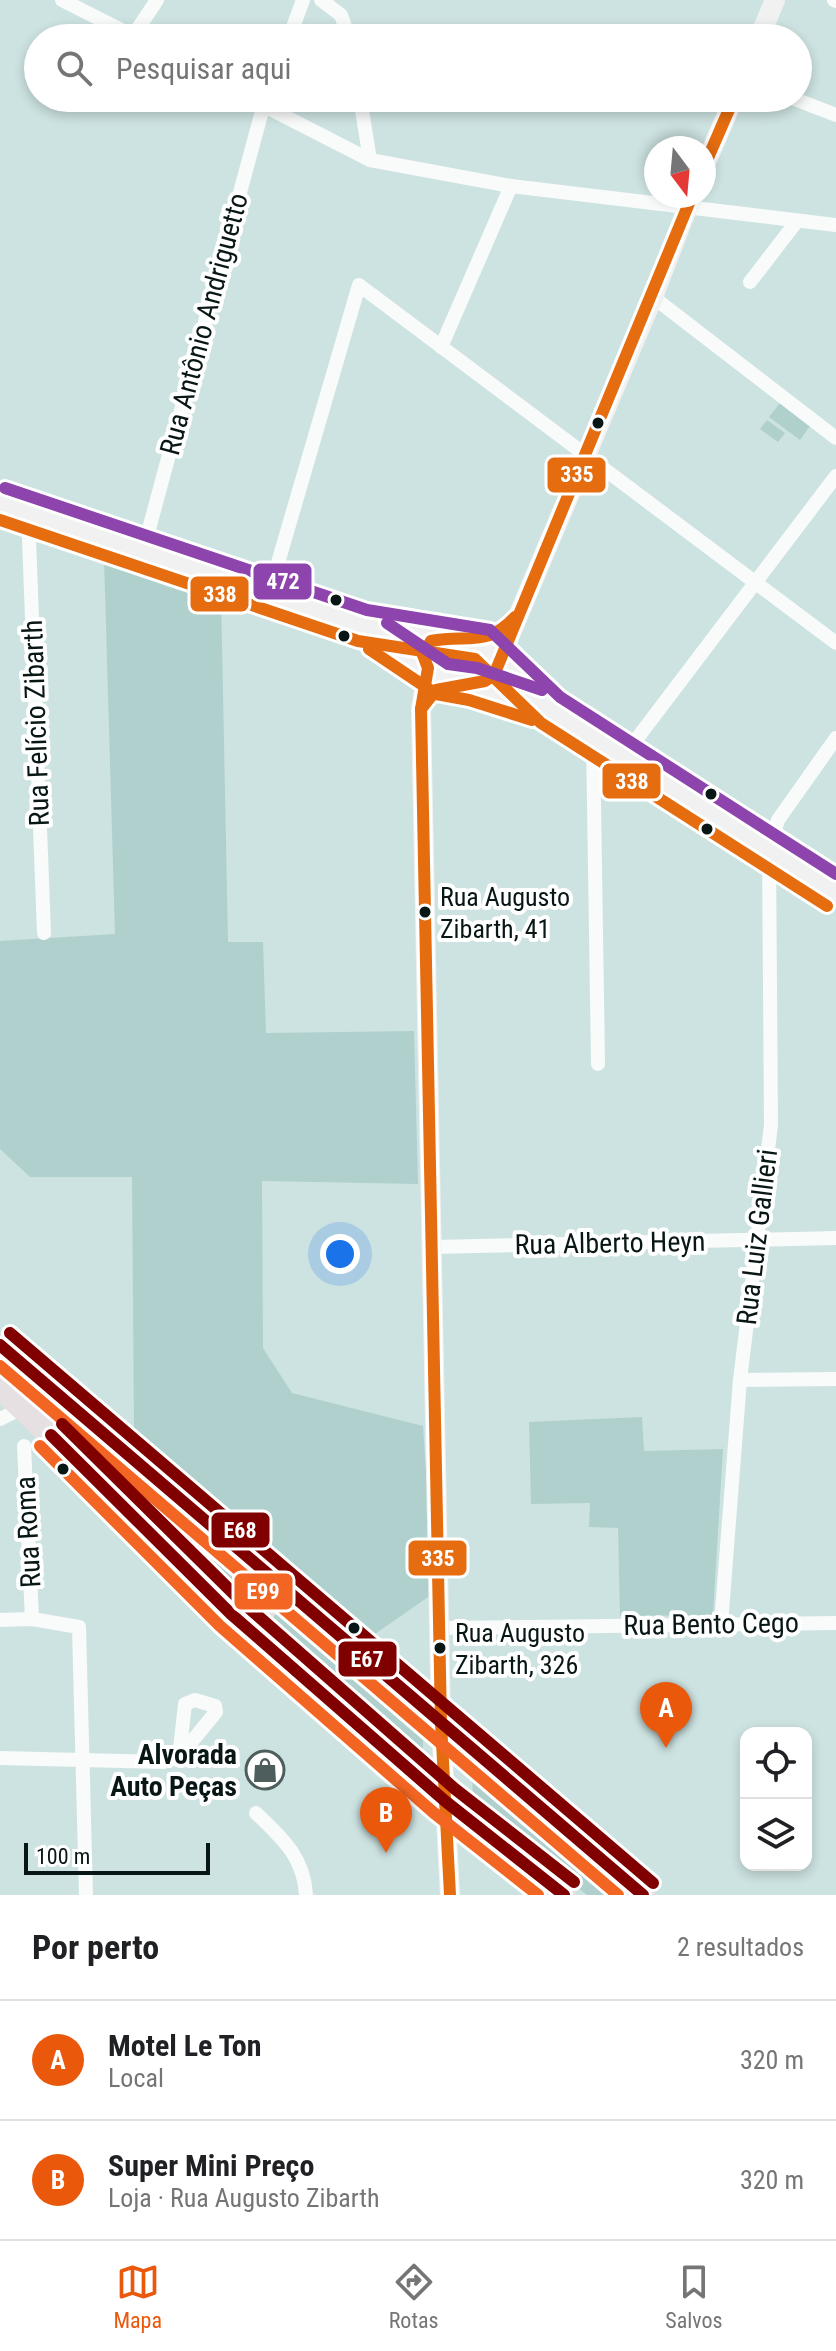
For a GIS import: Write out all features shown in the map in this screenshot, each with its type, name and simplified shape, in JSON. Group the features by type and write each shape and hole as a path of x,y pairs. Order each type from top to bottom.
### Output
{"highway":[{"path":"0,1345 636,1892"},
{"path":"0,1387 11,1414 260,1640 445,1801 564,1895"},
{"path":"260,1640 257,1625 265,1606 291,1596"}],"main road":[{"path":"765,24 775,0"},
{"path":"716,139 728,112"},
{"path":"421,709 436,690 485,681 500,663 515,617 653,297 687,208"},
{"path":"0,503 268,597 363,626 483,644 550,710 836,893"},
{"path":"471,642 490,639 503,632 515,617"},
{"path":"363,626 427,666 442,679 550,710"},
{"path":"440,638 425,647 427,666 421,709 441,1723 450,1895"}],"street":[{"path":"62,0 109,24"},
{"path":"143,24 157,0"},
{"path":"294,24 303,0"},
{"path":"321,0 341,15 344,24"},
{"path":"812,106 836,115"},
{"name":"Rua Antônio Andriguetto","path":"143,551 261,112"},
{"path":"282,112 370,160 511,186 644,198"},
{"path":"362,112 370,160"},
{"path":"441,347 511,186"},
{"path":"716,207 836,225"},
{"path":"750,282 797,221"},
{"path":"268,597 359,285 836,643"},
{"path":"653,297 836,438"},
{"path":"623,757 836,476"},
{"name":"Rua Felício Zibarth","path":"28,513 44,933"},
{"path":"593,737 598,1064"},
{"path":"769,850 778,820 836,738"},
{"name":"Rua Luiz Gallieri","path":"721,1624 740,1380 771,1125 769,850"},
{"name":"Rua Alberto Heyn","path":"433,1247 836,1238"},
{"path":"740,1380 836,1379"},
{"name":"Rua Roma","path":"24,1446 32,1619"},
{"path":"0,1620 32,1619 79,1627 85,1758 86,1895"},
{"name":"Rua Bento Cego","path":"441,1628 836,1623"},
{"path":"0,1758 163,1762 179,1757"},
{"path":"256,1813 294,1852 305,1875 306,1895"}],"shaded area":[{"path":"780,403 810,426 800,440 769,417"},
{"path":"767,420 785,433 778,442 760,429"},
{"path":"104,558 221,593 228,942 263,942 266,1033 414,1031 418,1184 262,1181 263,1348 292,1393 423,1426 434,1593 372,1636 134,1429 132,1177 30,1177 0,1149 0,941 115,934"},
{"path":"0,1355 102,1450 273,1595 255,1622 123,1490 0,1375"},
{"path":"642,1417 644,1451 723,1449 713,1615 620,1616 618,1528 589,1527 590,1503 531,1504 529,1422"},
{"path":"276,1612 291,1617 331,1645 423,1733 423,1763 267,1632"},
{"path":"472,1757 630,1895 587,1895 528,1848 473,1811"}],"transit line":[{"name":"335","path":"716,139 728,112"},
{"name":"335","path":"421,709 436,690 485,681 494,675 687,208"},
{"name":"472","path":"5,488 367,610 490,630 560,697 836,874"},
{"name":"338","path":"0,520 358,641 475,659 541,723 827,906"},
{"name":"335","path":"450,1895 441,1723 421,709 428,668 423,655 431,641 486,636 505,627 515,617"},
{"name":"472","path":"387,623 448,664 477,668 542,690"},
{"name":"338","path":"369,649 436,694 469,700 532,720"},
{"name":"E68","path":"10,1333 653,1883"},
{"name":"E67","path":"0,1345 643,1895"},
{"name":"E99","path":"0,1366 618,1895"},
{"name":"E68","path":"62,1424 242,1602 455,1789 574,1882"},
{"name":"E67","path":"51,1435 231,1614 445,1801 564,1895"},
{"name":"E99","path":"40,1446 220,1626 434,1813 538,1895"}],"place":[{"name":"Rua Augusto Zibarth, 41","path":"425,912"},
{"name":"Rua Augusto Zibarth, 326","path":"440,1648"},
{"name":"Motel Le Ton","path":"666,1748"},
{"name":"Alvorada Auto Peças","path":"265,1770"},
{"name":"Super Mini Preço","path":"386,1853"}]}
